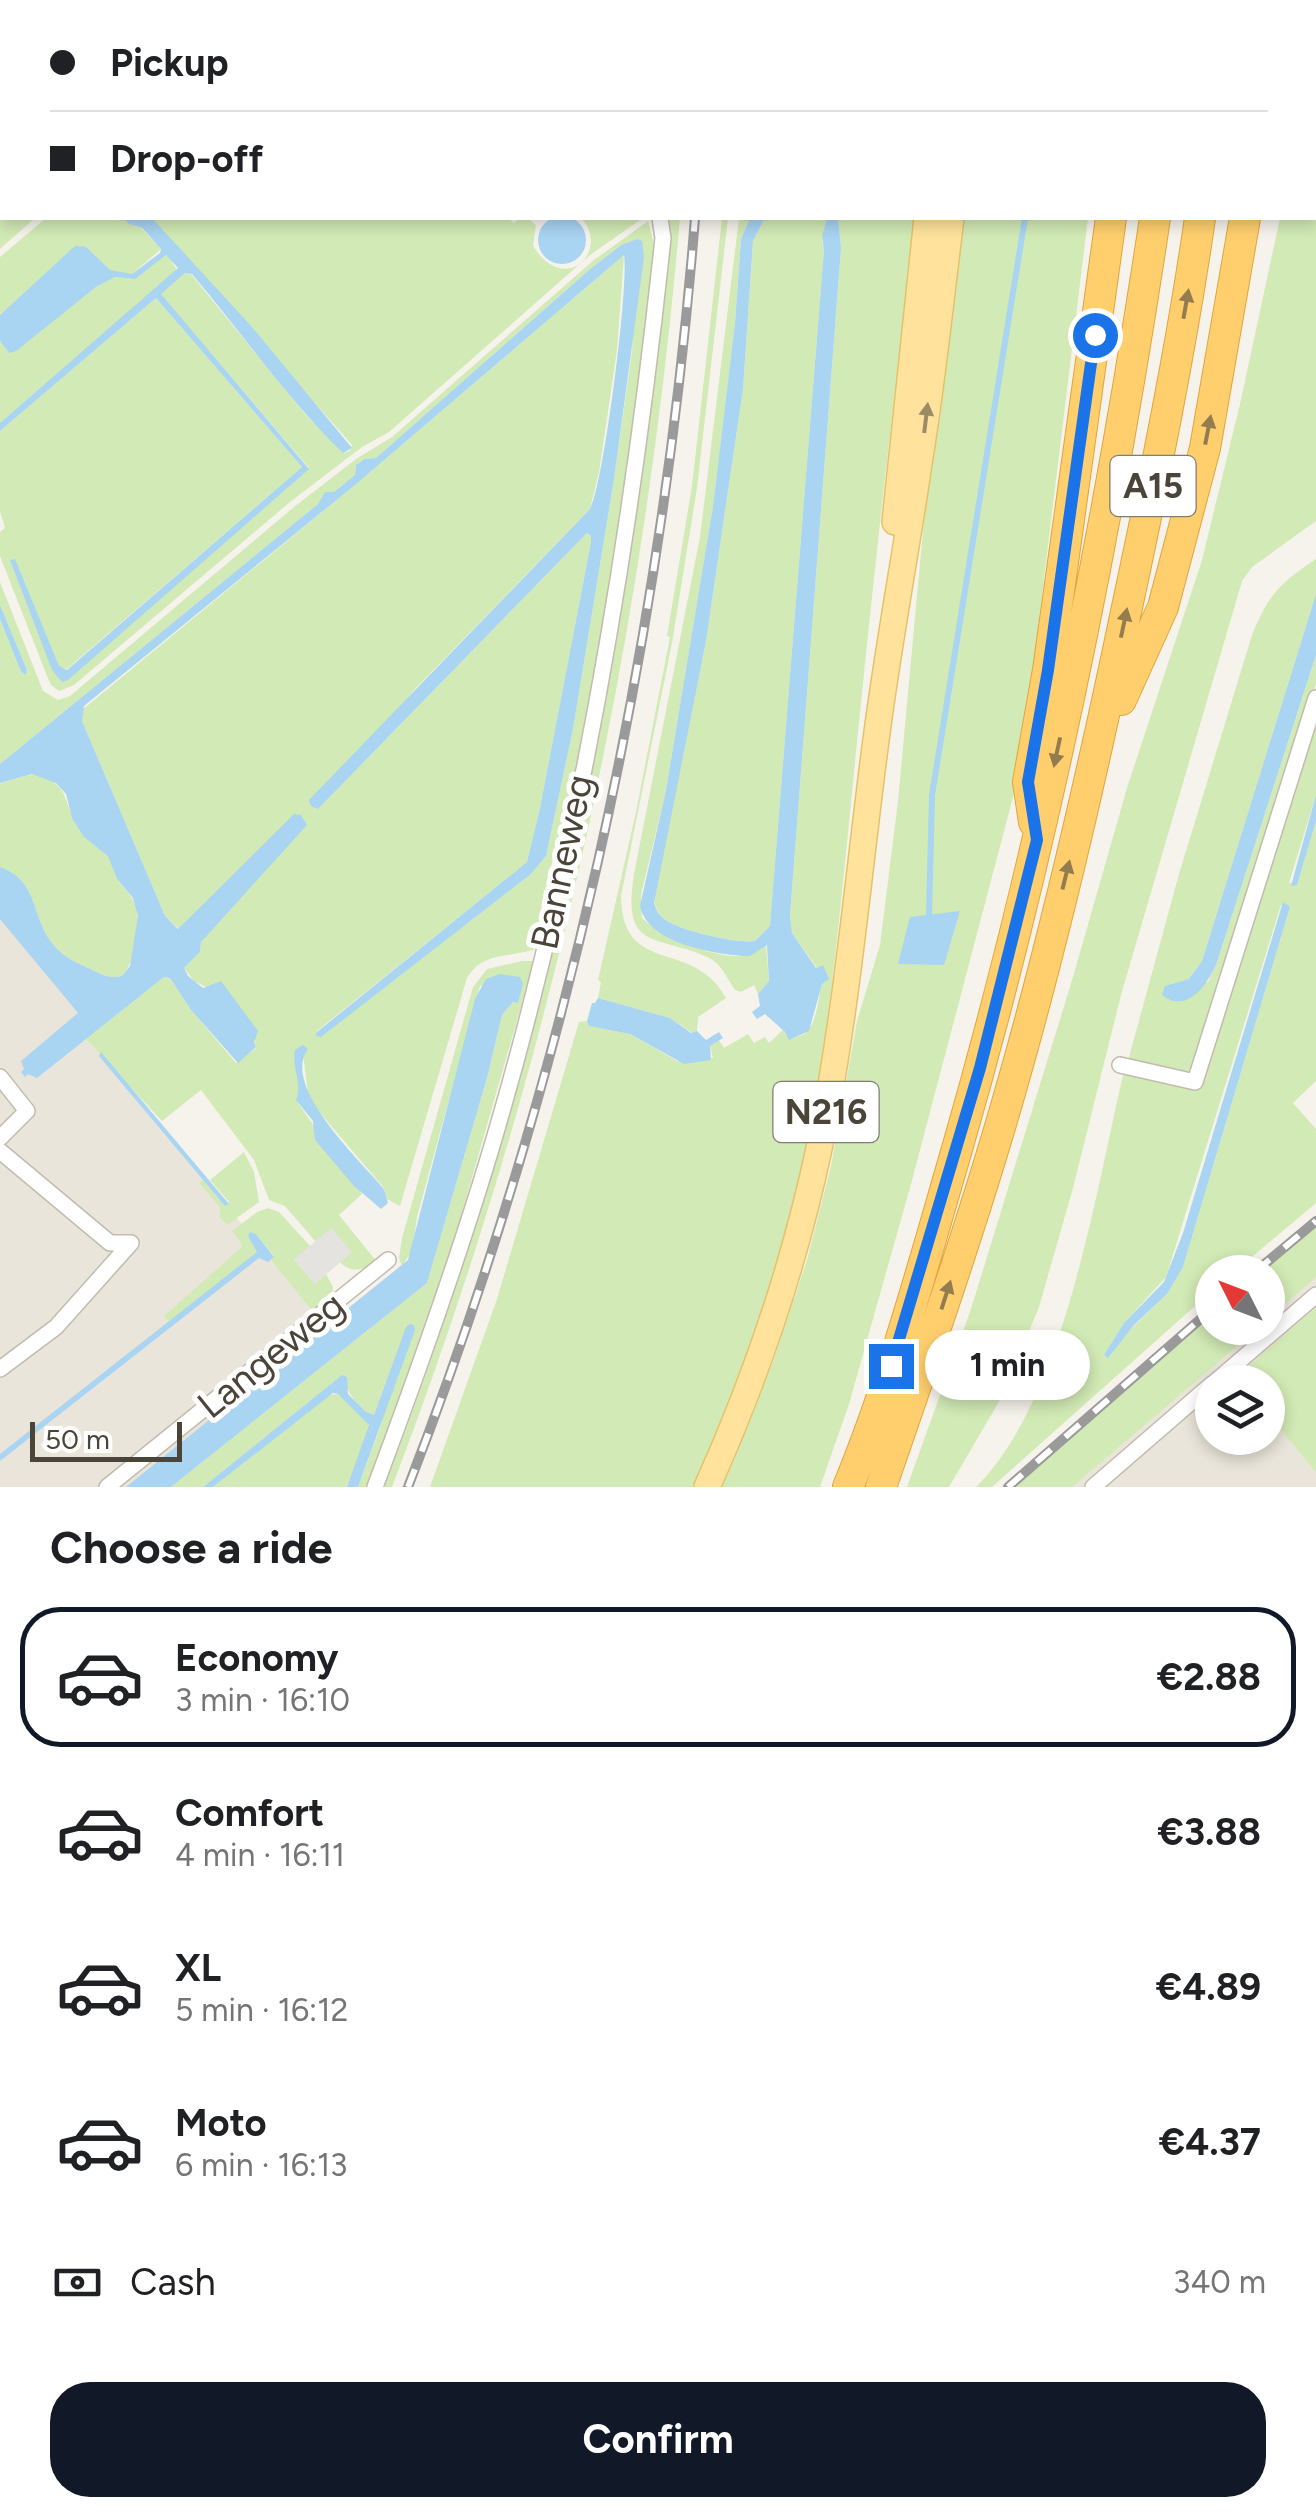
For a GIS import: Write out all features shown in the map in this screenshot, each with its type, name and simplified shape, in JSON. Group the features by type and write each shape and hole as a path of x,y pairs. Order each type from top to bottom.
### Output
{"highway":[{"name":"A15","path":"1037,840 1028,782 1048,670 1111,220"},
{"name":"A15","path":"849,1484 928,1251 985,1050 1037,840 1074,678 1114,470 1155,220"},
{"name":"A15","path":"881,1487 1000,1126 1097,753 1156,474 1200,220"},
{"name":"A15","path":"1097,753 1163,607 1205,448 1245,220"}],"main road":[{"name":"N216","path":"878,722 901,449 928,220"},
{"name":"N216","path":"707,1487 768,1339 816,1162 832,1081 878,722 921,452 952,220"}],"street":[{"name":"Banneweg","path":"374,1487 466,1231 502,1112 542,956 623,555 652,334 662,238 660,220"},
{"path":"1120,1064 1195,1082 1316,698"},
{"path":"0,1078 27,1111 0,1138"},
{"path":"0,1151 110,1243 131,1243 56,1327 0,1370"},
{"name":"Langeweg","path":"107,1487 388,1260"},
{"path":"1235,1365 1316,1295"},
{"path":"1093,1487 1195,1399"}],"shaded area":[{"path":"0,901 88,1014 104,1059 334,1334 147,1487 0,1487"},
{"path":"331,1228 352,1252 315,1284 294,1259"},
{"path":"1316,1273 1316,1487 1063,1487 1195,1376 1195,1455 1285,1455 1285,1365 1208,1365 1232,1345 1285,1345 1285,1299"}],"green space":[{"path":"0,220 33,220 0,249"},
{"path":"44,220 125,220 141,228 161,249 132,274 111,271 75,247 0,315 0,257"},
{"path":"154,220 514,223 530,220 536,225 533,246 546,261 559,268 581,263 389,432 362,447 290,502 74,685 59,691 51,685 0,556 0,532 5,528 0,511 0,431 156,298 302,467 67,669 59,667 14,558 62,682 309,468 160,294 185,273 191,274 304,413 343,453 350,451 352,445"},
{"path":"582,220 640,220 581,263 591,243"},
{"path":"670,220 680,220 641,542 581,862 498,1178 392,1487 384,1487 438,1338 486,1187 543,978 612,655 659,328"},
{"path":"722,220 728,220 697,488 672,643 621,896 624,921 633,938 646,948 696,968 712,979 726,998 698,1017 694,1034 670,1018 598,998 598,980 670,637 667,636 692,486"},
{"path":"739,220 749,220 741,239 713,506 666,790 641,895 642,918 690,946 745,956 766,945 769,981 758,994 754,985 741,992 735,990 711,959 648,937 633,918 634,874 700,537"},
{"path":"764,220 827,220 770,926 755,941 746,941 706,935 669,922 658,912 654,895 706,641 743,389 753,241"},
{"path":"838,220 916,220 826,1032 800,1181 771,1286 736,1388 694,1487 430,1487 497,1299 579,1022 630,1034 677,1061 713,1058 710,1046 719,1040 724,1048 748,1034 754,1043 765,1037 769,1043 783,1030 790,1039 806,1033 814,1020 822,966 817,968 792,933 790,916 841,248"},
{"path":"964,220 1088,220 1021,767 849,1404 820,1487 721,1487 773,1362 807,1260 831,1166 857,1021 880,945 898,801 924,520"},
{"path":"1280,220 1316,220 1316,521 1252,567 1242,581 1121,995 1039,1307 1004,1393 949,1487 907,1487 971,1309 1127,788 1202,560"},
{"path":"648,221 655,248 642,368 599,645 572,786 542,901 536,949 489,959 467,978 400,1206 387,1199 384,1188 309,1100 303,1054 294,1057 300,1090 298,1103 362,1194 339,1215 377,1262 362,1269 349,1268 340,1262 351,1252 331,1229 316,1242 285,1206 269,1200 254,1160 201,1090 162,1121 86,1039 164,977 170,978 191,1010 236,1063 256,1048 254,1039 208,988 194,981 184,968 200,952 201,942 294,815 179,929 165,916 82,721 82,710 355,485 624,255 617,350 590,509 414,690 318,809 587,533 591,542 527,862 317,1031 319,1037 531,874 546,856 573,729 632,351 637,239 621,245 589,270 376,458 363,459 356,465 355,475 334,492 325,492 318,504 0,764 0,619 21,672 26,675 27,670 0,605 0,582 43,691 58,700 70,696 294,507 356,459 392,437 594,260"},
{"path":"164,255 177,270 0,423 0,341 9,353 96,287 115,277 135,279"},
{"path":"1316,559 1316,594 1202,961 1189,979 1166,986 1208,982 1216,965 1316,655 1316,684 1196,1064 1186,1073 1128,1061 1179,874 1252,635 1277,591"},
{"path":"1316,713 1316,795 1289,883 1297,884 1316,821 1316,1081 1293,1103 1316,1129 1316,1203 1254,1255 1195,1255 1195,1306 992,1487 976,1487 1006,1449 1032,1403 1054,1350 1087,1235 1123,1075 1198,1090","holes":["1281,905 1290,907 1183,1267 1167,1294 1104,1355 1124,1323 1166,1277"]},
{"path":"33,774 60,788 74,820 108,855 116,877 134,902 137,941 122,976 102,975 64,955 43,928 26,886 0,867 0,783"},
{"path":"534,961 451,1251 418,1343 421,1349 368,1487 358,1487 380,1428 406,1328 374,1415 354,1400 342,1375 203,1487 171,1487 427,1283 502,1015 513,1002 518,1003 522,985 480,986 417,1217 412,1251 402,1266 402,1238 473,987 487,969"},
{"path":"244,1152 254,1172 259,1202 227,1225 220,1217 220,1207 199,1183 203,1180 225,1206 229,1202 210,1180"},
{"path":"268,1208 279,1212 310,1246 295,1260 314,1283 326,1274 333,1287 332,1298 315,1314 271,1260 274,1256 256,1234 248,1236 257,1252 169,1322 164,1316 243,1246 232,1231"},
{"path":"1316,1222 1316,1277 1285,1304 1285,1255 1276,1255"},
{"path":"1316,1308 1316,1472 1285,1435 1285,1365 1250,1365 1273,1345 1285,1345 1285,1335"},
{"path":"1195,1323 1195,1345 1238,1345 1215,1365 1195,1365 1195,1382 1072,1487 1002,1487"},
{"path":"338,1394 367,1421 370,1429 347,1487 213,1487 329,1395"}],"water":[{"path":"125,220 154,220 251,326 352,448 343,453 322,432 192,274 185,273 161,294 309,469 62,682 52,670 10,560 15,559 59,666 67,670 302,467 156,298 0,431 0,423 178,268 166,255 135,279 115,277 9,353 0,341 0,315 75,246 86,247 110,270 132,274 160,253 161,249 142,228"},
{"path":"549,220 575,220 585,231 585,249 571,263 553,263 539,249 539,231"},
{"path":"749,220 764,220 753,241 743,389 706,641 654,903 669,922 721,938 755,941 770,926 824,250 822,236 826,220 838,220 841,248 790,916 792,933 816,968 823,965 829,979 822,984 809,1031 789,1040 765,1014 757,1019 752,1012 760,1006 758,994 769,981 767,945 750,956 698,949 655,929 640,906 666,790 713,506 741,239"},
{"path":"642,241 644,257 614,479 573,729 546,856 531,874 321,1037 316,1036 527,862 591,542 587,533 318,809 309,800 590,509 614,384 624,255 355,485 84,706 82,721 165,916 178,929 294,814 301,815 307,825 201,942 200,952 184,968 203,988 221,981 258,1031 256,1047 238,1063 191,1010 170,978 164,977 37,1078 28,1074 25,1077 21,1061 78,1013 0,919 0,867 26,886 51,942 64,955 102,975 122,976 130,966 138,916 133,898 117,879 108,856 84,837 72,818 66,794 56,783 32,774 0,783 0,764 318,504 325,492 334,492 355,475 356,465 364,459 376,458 589,270 621,245"},
{"path":"1316,594 1316,655 1216,965 1195,995 1179,1002 1171,1000 1162,995 1165,986 1189,979 1202,961"},
{"path":"0,605 26,675 21,672 0,619"},
{"path":"1316,795 1316,821 1297,885 1291,886"},
{"path":"1283,902 1290,907 1183,1267 1167,1294 1134,1325 1108,1358 1104,1355 1124,1323 1164,1282 1183,1233"},
{"path":"960,911 944,965 898,964 910,917"},
{"path":"500,974 520,977 523,984 518,1003 513,1002 502,1015 427,1283 171,1487 126,1487 408,1260 475,999 486,979"},
{"path":"598,998 670,1018 706,1040 719,1032 723,1038 710,1046 711,1060 684,1064 630,1034 589,1026 592,1003"},
{"path":"303,1045 308,1049 302,1064 305,1083 314,1102 342,1142 384,1189 388,1203 381,1209 354,1186 315,1140 313,1121 296,1100 294,1056 295,1050"},
{"path":"101,1052 229,1204 225,1206 99,1056"},
{"path":"250,1232 274,1257 268,1262 259,1258 0,1461 0,1454 257,1252 248,1236"},
{"path":"410,1324 415,1330 358,1487 347,1487 369,1425 333,1393 213,1487 203,1487 342,1375 347,1377 348,1394 374,1415"}],"waterway":[{"path":"929,915 932,795 1025,220"}],"railway":[{"path":"408,1487 464,1334 514,1179 559,1022 598,863 631,703 658,542 695,220"},
{"path":"1275,1255 1316,1221"},
{"path":"1008,1487 1195,1324"}],"route":[{"path":"891,1366 980,1068 1037,840 1028,782 1048,670 1095,335"}]}
